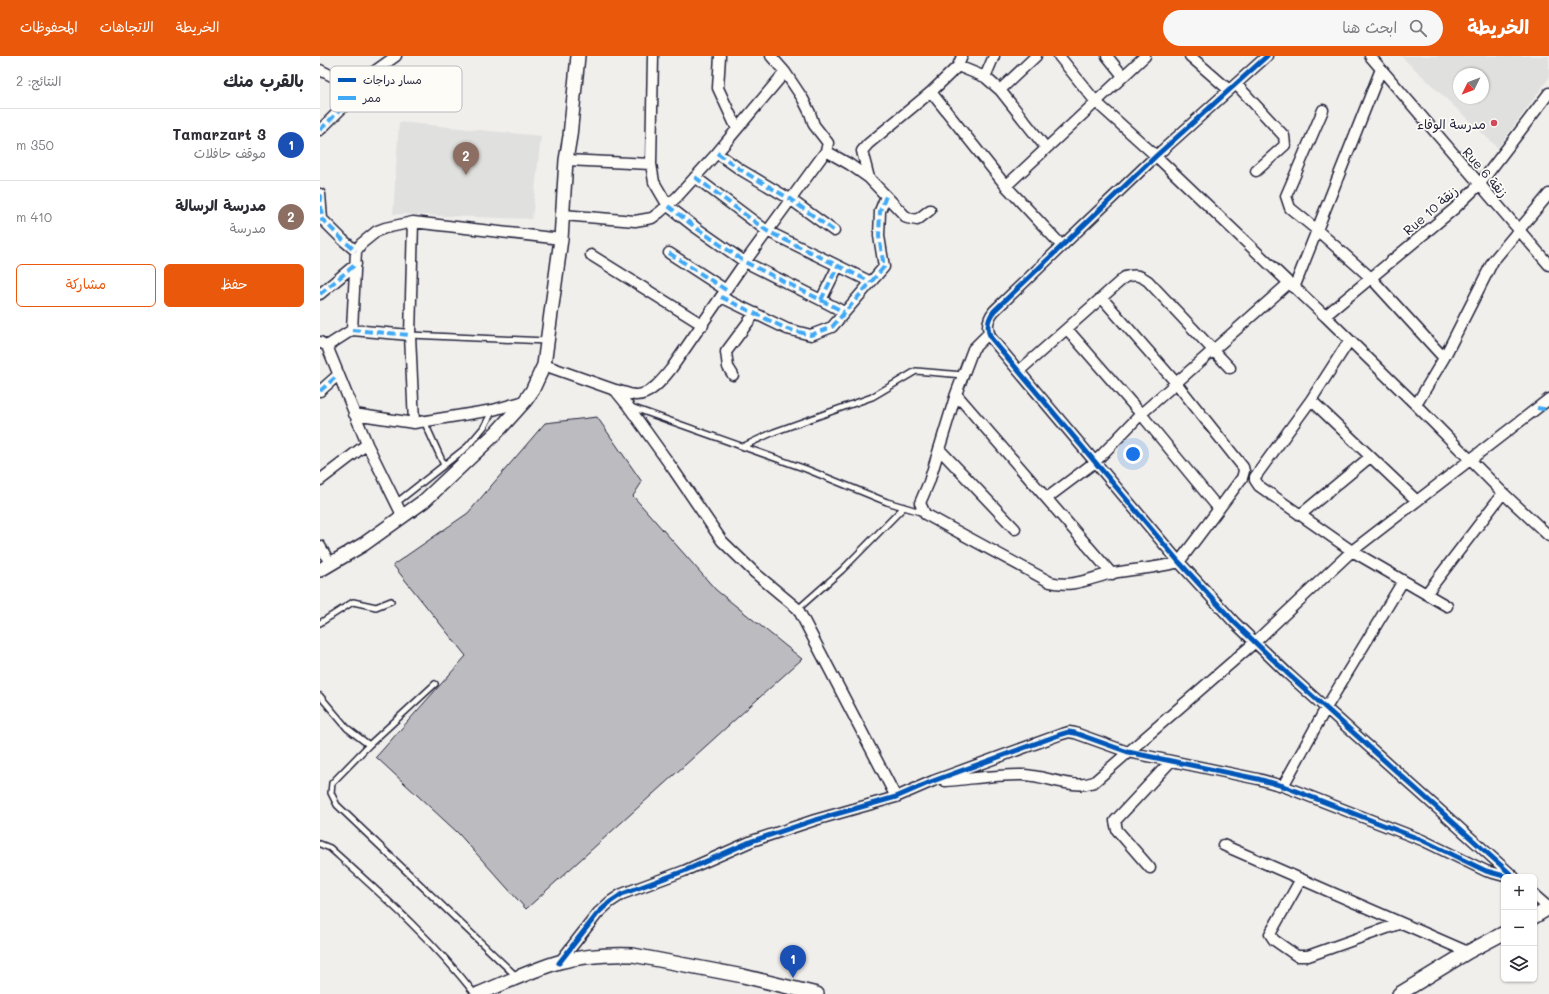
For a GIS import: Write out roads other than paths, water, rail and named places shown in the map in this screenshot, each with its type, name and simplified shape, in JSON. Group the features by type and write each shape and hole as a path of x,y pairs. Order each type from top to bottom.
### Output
{"street":[{"path":"382,66 396,56"},
{"path":"320,546 325,567 364,544 424,501 496,433 532,391 544,365 561,239 566,160 570,136 578,56"},
{"path":"653,56 651,164 654,182 668,206 745,262 844,312"},
{"path":"720,56 718,88 737,129"},
{"path":"544,365 615,390 637,395 659,384 828,147 826,139 814,124 807,107 785,72 771,56"},
{"path":"985,78 994,56"},
{"path":"1000,90 1036,56"},
{"path":"1059,56 1096,102 1156,156 1324,316 1416,405 1504,494 1549,536"},
{"path":"1107,56 1123,76"},
{"path":"1006,186 1145,56"},
{"path":"1190,56 1233,87 1284,136 1285,145 1256,171"},
{"path":"1266,56 1156,156 994,311 988,321 988,333 1180,562 1254,642 1511,874"},
{"name":"Rue 6 زنقة","path":"1370,56 1549,265"},
{"path":"869,178 862,151 868,144 931,92 960,61 1000,90 1046,148"},
{"path":"1047,498 1096,462 1141,414 1292,286 1317,230 1381,69"},
{"path":"320,70 330,75"},
{"path":"563,215 635,221 652,218 668,206 717,153 785,72"},
{"path":"931,92 1006,186 1062,246"},
{"name":"Rue 10 زنقة","path":"1324,316 1454,209 1480,185 1549,93"},
{"path":"1323,110 1286,196 1290,208 1371,278 1444,358"},
{"path":"320,130 338,112"},
{"path":"826,151 849,164 869,178 907,218 917,220 930,210"},
{"path":"717,153 790,199 834,231"},
{"path":"566,160 651,164"},
{"path":"695,177 767,231 871,282"},
{"path":"320,194 321,219 356,251"},
{"path":"1416,405 1444,358 1493,261 1520,231 1549,194"},
{"path":"669,253 724,294 755,313 787,328 811,335 832,327 884,267 879,236 880,211 886,196"},
{"path":"352,330 356,251 361,244 377,231 413,222 561,239"},
{"path":"413,222 410,335 419,422"},
{"path":"591,255 703,324"},
{"path":"320,294 356,264"},
{"path":"821,300 838,266"},
{"path":"1019,371 1125,277 1138,275 1148,281 1230,368"},
{"path":"988,333 973,349 956,394 929,482 920,503 925,514 1050,582 1060,584 1072,584 1112,574 1166,566 1180,562 1242,478 1244,467 1176,384 1102,298"},
{"path":"734,375 728,367 726,352 755,313"},
{"path":"1067,329 1141,414 1219,509"},
{"path":"403,516 367,444 324,344 352,330 410,335"},
{"path":"1349,341 1311,400 1255,477 1255,480 1259,486 1352,551 1447,606"},
{"path":"320,391 338,375"},
{"path":"615,390 693,497 722,541 755,573 798,610 896,797"},
{"path":"956,394 1112,574"},
{"path":"933,782 1020,775 1086,785 1094,782 1254,642 1352,551 1549,399"},
{"path":"1311,400 1417,501"},
{"path":"354,414 419,422 493,410 525,401"},
{"path":"320,480 367,444"},
{"path":"939,448 1016,529"},
{"path":"1300,515 1370,457"},
{"path":"1426,594 1504,494"},
{"path":"1283,786 1326,708 1403,581"},
{"path":"558,963 598,913 622,894 684,871 752,841 815,820 896,797 1059,734 1069,732 1128,752 1258,779 1283,786 1422,840 1486,871 1501,875"},
{"path":"1150,868 1117,830 1115,822 1171,761"},
{"path":"1223,845 1468,952"},
{"path":"1301,879 1270,934 1274,940 1297,956 1308,956 1401,923"},
{"path":"1537,898 1549,908 1537,915"},
{"path":"1399,994 1468,952 1501,935"},
{"path":"478,994 558,963 586,957 620,955 633,955 743,976 817,994"}],"lane":[{"path":"410,335 547,341"},
{"path":"744,446 774,432 872,397 916,371 964,375"},
{"path":"628,406 744,446 887,502 925,514"},
{"path":"396,503 467,447 484,427 493,410"},
{"path":"419,422 444,465"},
{"path":"798,610 842,570 904,507"},
{"path":"320,623 353,602 376,607 391,601"},
{"path":"435,684 369,745 332,783 331,793 337,805 518,978"},
{"path":"320,696 347,728 369,745"},
{"path":"320,844 330,848 410,921 454,968 475,994"}],"place":[{"name":"مدرسة الوفاء","path":"1494,123"},
{"name":"مدرسة الرسالة","path":"466,175"},
{"name":"Tamarzart 3","path":"793,978"}]}
